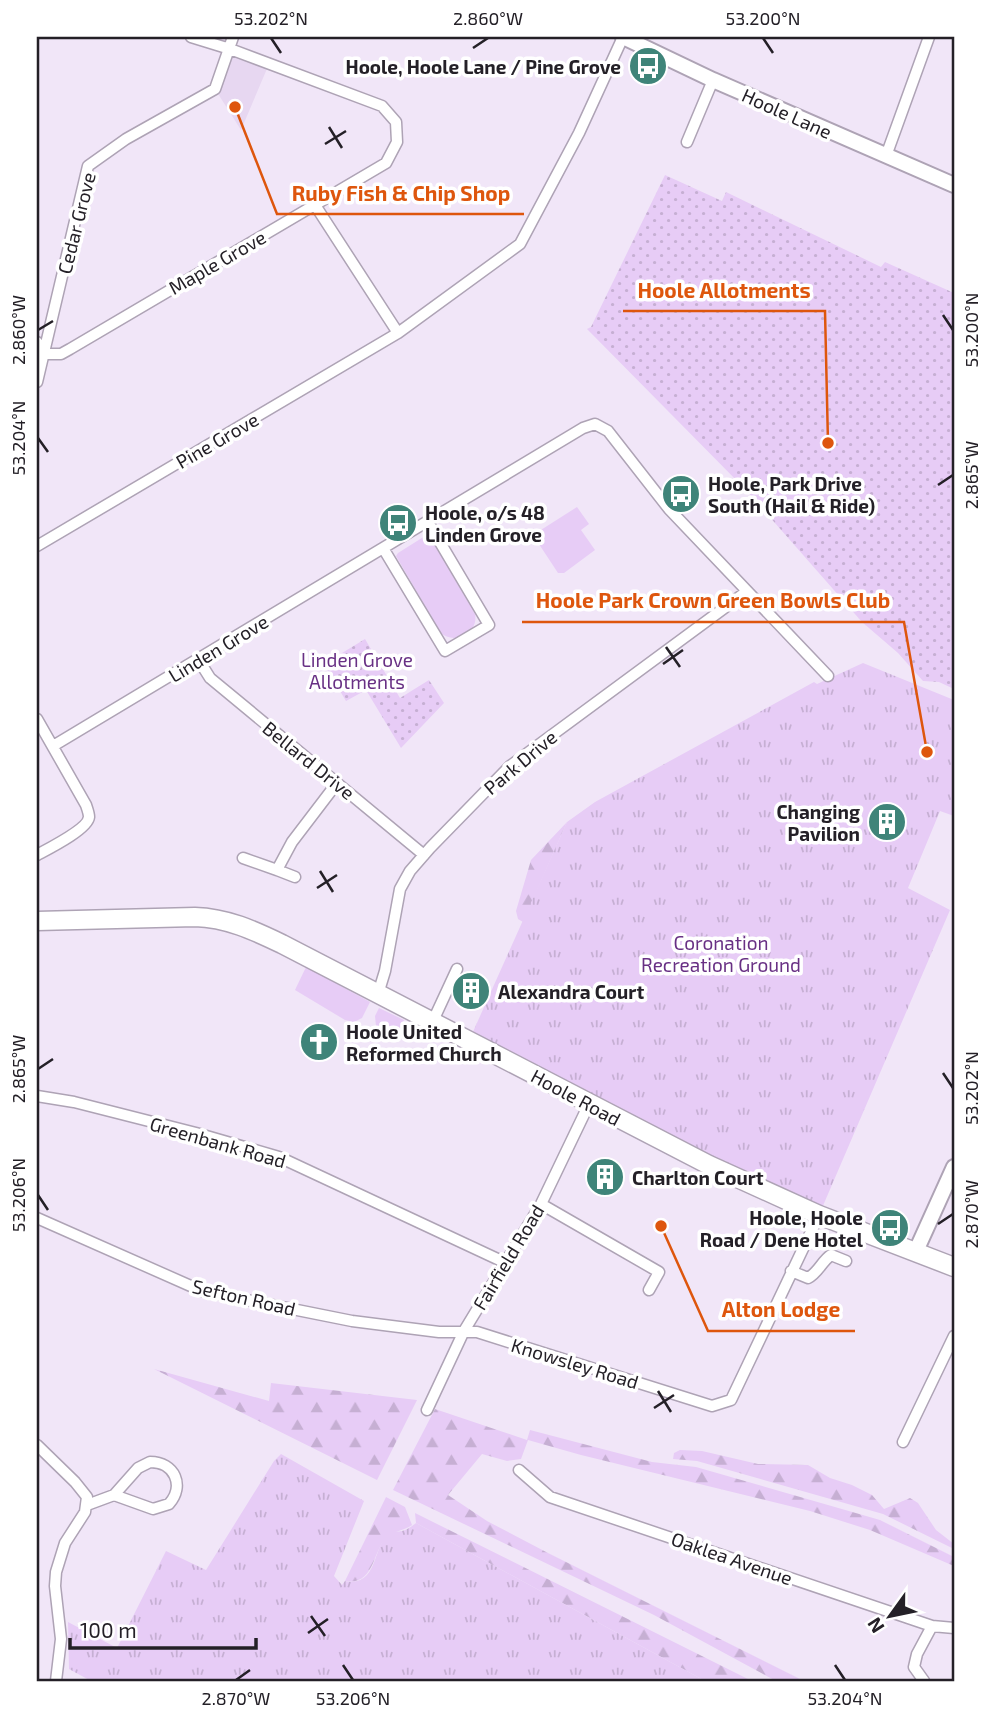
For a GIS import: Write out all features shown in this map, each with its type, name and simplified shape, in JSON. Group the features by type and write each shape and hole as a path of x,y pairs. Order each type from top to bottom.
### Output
{"highway":[{"name":"Hoole Road","path":"37,921 195,917 225,920 282,944 709,1166 819,1215 954,1266"}],"street":[{"name":"Maple Grove","path":"43,354 61,354 70,349 386,163 397,142 396,122 382,106 191,37"},
{"name":"Cedar Grove","path":"37,382 88,166 126,139 215,89 233,37"},
{"name":"Hoole Lane","path":"623,37 713,80 954,185"},
{"name":"Pine Grove","path":"37,546 398,333 520,244 579,133 623,37"},
{"path":"886,156 929,37"},
{"path":"687,142 713,80"},
{"path":"315,205 398,333"},
{"path":"37,342 43,354"},
{"name":"Linden Grove","path":"53,746 583,428 595,424 608,431 669,509 746,592"},
{"path":"383,548 445,651 489,625 428,522"},
{"path":"746,592 828,676"},
{"name":"Park Drive","path":"378,993 385,971 400,890 410,871 424,855 510,766 746,592"},
{"name":"Bellard Drive","path":"198,659 210,678 424,855"},
{"path":"37,719 89,813 89,820 81,828 37,855"},
{"path":"276,870 292,842 337,783"},
{"path":"243,858 295,877"},
{"path":"432,1023 457,969"},
{"name":"Greenbank Road","path":"37,1096 74,1102 155,1122 279,1157 506,1263"},
{"name":"Fairfield Road","path":"427,1410 464,1331 541,1204 589,1104"},
{"path":"916,1251 954,1167"},
{"path":"541,1204 659,1272 649,1290"},
{"name":"Knowsley Road","path":"464,1331 477,1332 712,1406 731,1400 819,1215"},
{"name":"Sefton Road","path":"37,1218 202,1291 352,1321 439,1332 464,1331"},
{"path":"791,1271 808,1278 814,1275 831,1255 846,1261"},
{"path":"903,1443 954,1336"},
{"path":"37,1446 85,1493 87,1505 65,1543 56,1572 55,1587 61,1639 56,1681"},
{"path":"87,1505 114,1495 138,1468 150,1462 165,1464 171,1468 178,1482 174,1498 162,1508 145,1507 114,1495"},
{"name":"Oaklea Avenue","path":"519,1470 550,1497 932,1626 954,1628"},
{"path":"924,1681 914,1667 917,1654 932,1626"}],"shaded area":[{"path":"191,37 233,37 230,49 269,64 241,130 215,89 229,49"}],"green space":[{"path":"665,175 722,201 726,192 881,267 885,262 954,293 954,689 939,682 923,681 898,653 862,622 745,489 587,329 591,327"},
{"path":"577,507 589,524 581,530 595,550 564,573 558,573 533,535"},
{"path":"425,536 432,540 475,614 473,627 464,635 452,638 440,632 396,556"},
{"name":"Linden Grove Allotments","path":"365,639 400,698 429,680 444,703 401,748 366,690 346,701 324,664"},
{"name":"Coronation Recreation Ground","path":"863,663 954,700 954,816 940,811 908,888 950,910 819,1215 709,1165 623,1131 472,1034 567,822 595,802 814,682 817,684"},
{"path":"567,822 523,922 518,919 516,911 531,860"},
{"path":"306,967 370,1002 362,1018 354,1022 345,1020 295,990"},
{"path":"379,1008 404,1020 395,1037 376,1026 375,1016"},
{"path":"154,1369 269,1401 271,1383 417,1400 377,1480"},
{"path":"435,1409 527,1440 530,1430 652,1462 696,1467 880,1520 954,1557 954,1566 870,1530 810,1511 528,1440 521,1459 507,1461 482,1454 448,1495 487,1521 548,1553 804,1681 776,1681 654,1615 393,1490"},
{"path":"680,1450 702,1451 758,1464 808,1465 830,1478 872,1495 884,1509 910,1498 918,1503 936,1530 954,1544 954,1549 883,1514 697,1461 673,1459 674,1453"},
{"path":"281,1454 364,1501 334,1576 342,1585 345,1581 364,1578 385,1538 392,1532 404,1530 416,1523 705,1681 91,1681 69,1669 68,1622 117,1648 166,1551 206,1570"},
{"path":"386,1497 405,1507 412,1525 387,1537 368,1573 355,1581 345,1581"},
{"path":"415,1513 752,1681 705,1681 416,1523"}],"place":[{"name":"Hoole, Hoole Lane / Pine Grove","path":"648,66"},
{"name":"Ruby Fish & Chip Shop","path":"235,107"},
{"name":"Hoole Allotments","path":"828,443"},
{"name":"Hoole, Park Drive South (Hail & Ride)","path":"681,494"},
{"name":"Hoole, o/s 48 Linden Grove","path":"398,523"},
{"name":"Hoole Park Crown Green Bowls Club","path":"927,752"},
{"name":"Changing Pavilion","path":"887,822"},
{"name":"Alexandra Court","path":"471,991"},
{"name":"Hoole United Reformed Church","path":"319,1042"},
{"name":"Charlton Court","path":"605,1177"},
{"name":"Alton Lodge","path":"661,1226"},
{"name":"Hoole, Hoole Road / Dene Hotel","path":"890,1228"}]}
